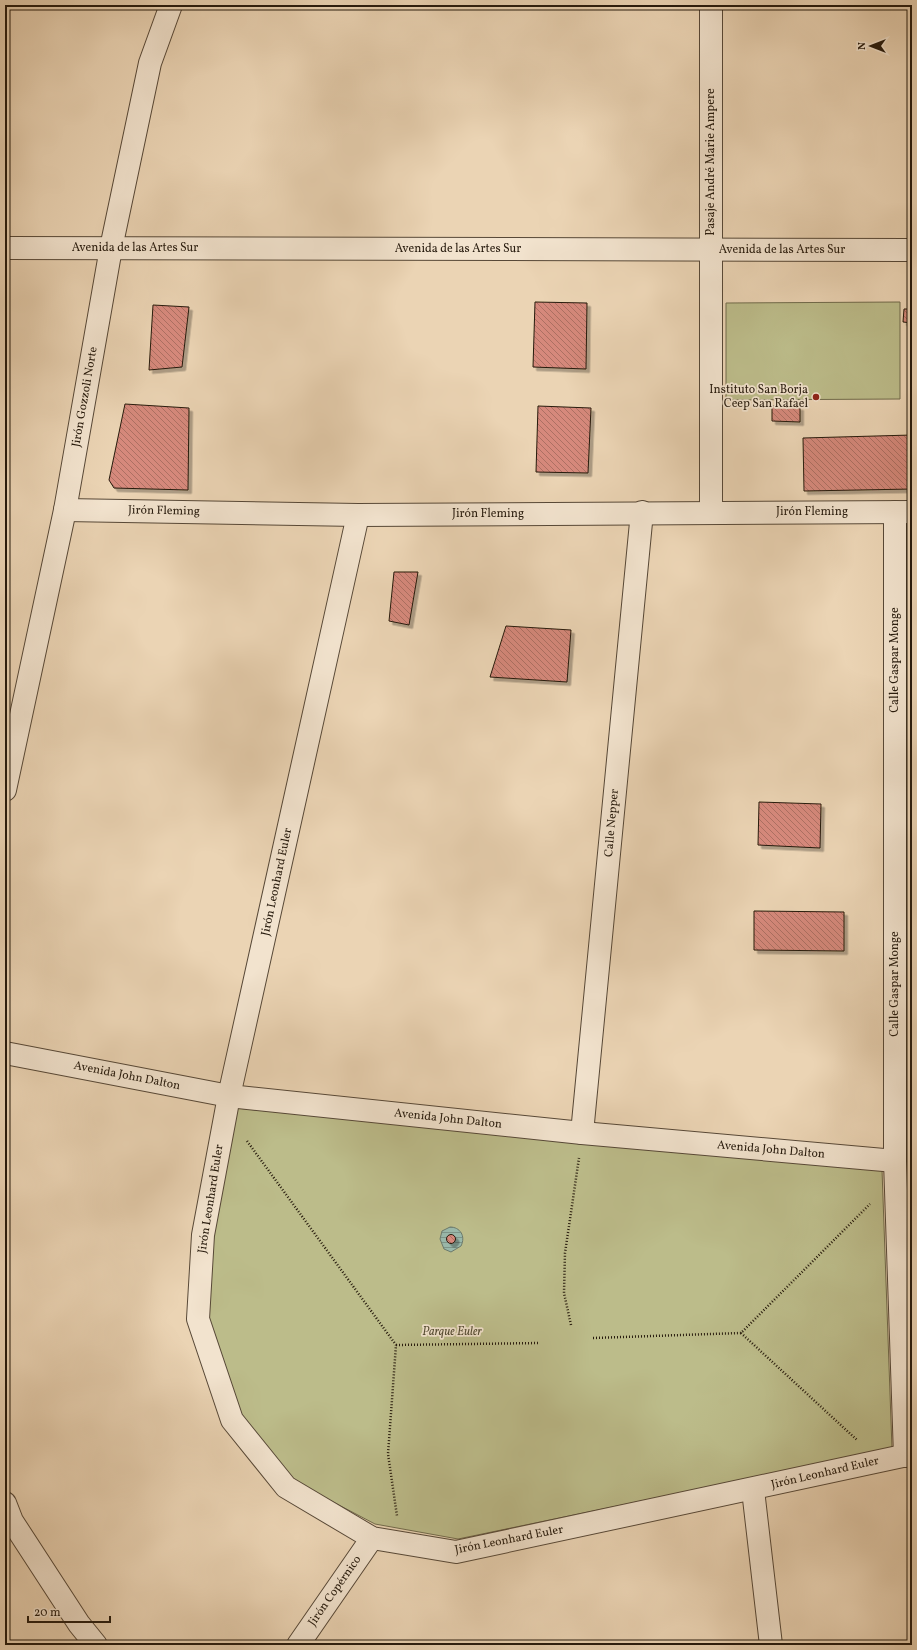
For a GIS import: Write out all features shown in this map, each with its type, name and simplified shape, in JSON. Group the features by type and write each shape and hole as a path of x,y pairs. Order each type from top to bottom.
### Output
{"street":[{"name":"Jirón Gozzoli Norte","path":"5,790 65,510 111,248 150,63 171,5"},
{"name":"Pasaje André Marie Ampere","path":"711,5 711,512"},
{"name":"Avenida de las Artes Sur","path":"5,248 912,250"},
{"name":"Jirón Fleming","path":"65,510 358,514 904,512"},
{"name":"Calle Nepper","path":"582,1133 642,512"},
{"name":"Calle Gaspar Monge","path":"904,512 895,1170 908,1455"},
{"name":"Jirón Leonhard Euler","path":"358,514 228,1104 203,1235 198,1319 232,1420 286,1487 372,1538 456,1552 752,1490 908,1455"},
{"name":"Avenida John Dalton","path":"5,1053 228,1104 582,1133 895,1170"},
{"path":"752,1490 771,1645"},
{"path":"5,1503 12,1521 28,1546 79,1624 96,1645"},
{"name":"Jirón Copérnico","path":"298,1645 372,1538"}],"path":[{"path":"228,1104 396,1345 388,1454 401,1543"},
{"path":"571,1325 564,1293 565,1253 582,1133"},
{"path":"741,1334 895,1170"},
{"path":"593,1338 741,1334 881,1461"},
{"path":"396,1345 540,1343"}],"green space":[{"path":"900,302 900,399 726,400 726,303"},
{"name":"Parque Euler","path":"236,1108 882,1170 892,1449 458,1539 375,1524 295,1482 240,1414 207,1313 211,1229"}],"shaded area":[{"path":"450,1227 454,1227 459,1230 463,1239 461,1246 451,1252 444,1249 440,1239 442,1231"}],"building":[{"path":"535,302 587,303 586,369 533,367"},
{"path":"153,305 189,307 182,367 149,370"},
{"path":"904,309 912,309 912,323 903,322"},
{"path":"125,404 189,408 188,490 114,488 109,480"},
{"path":"538,406 591,408 588,473 536,472"},
{"path":"772,406 800,407 800,422 772,421"},
{"path":"912,435 912,489 804,491 803,438"},
{"path":"394,572 418,572 409,625 389,621"},
{"path":"506,626 571,630 567,682 490,677"},
{"path":"759,802 821,804 820,848 758,845"},
{"path":"754,911 844,912 844,951 754,950"},
{"path":"451,1234 456,1239 451,1244 446,1239"}],"place":[{"name":"Instituto San Borja Ceep San Rafael","path":"816,397"}]}
